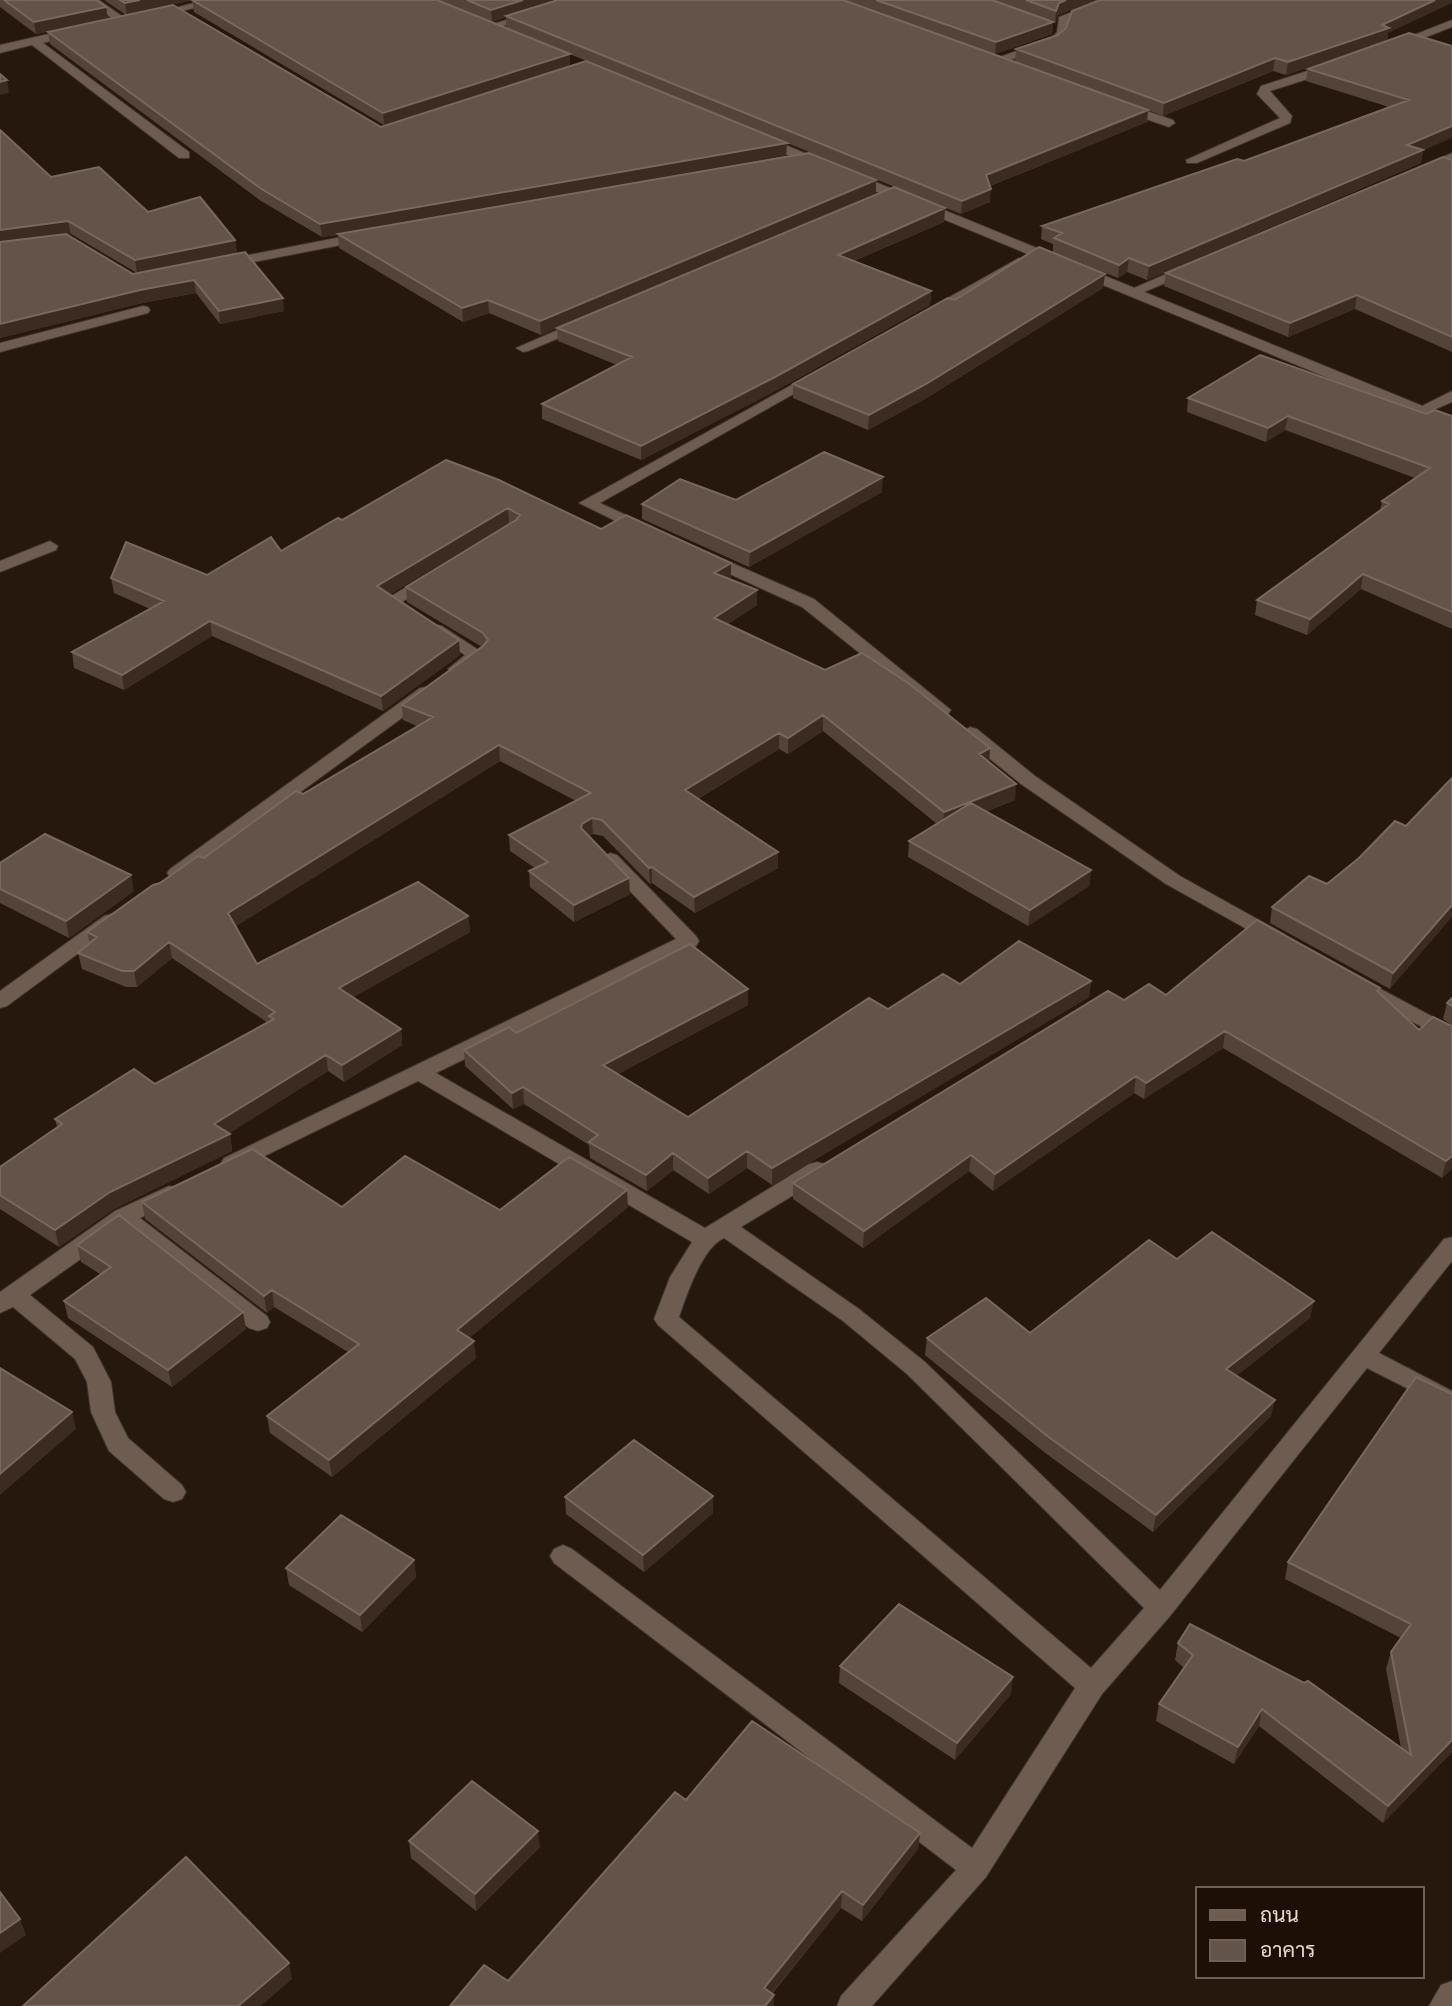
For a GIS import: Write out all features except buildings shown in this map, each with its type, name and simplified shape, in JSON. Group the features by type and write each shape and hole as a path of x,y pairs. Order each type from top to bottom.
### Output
{"street":[{"path":"91,0 117,22 182,13 220,0"},
{"path":"514,38 483,25 583,0"},
{"path":"994,61 1055,42 1063,32 1063,19 1115,0"},
{"path":"1380,50 1452,23"},
{"path":"1051,28 1063,32"},
{"path":"0,49 85,30"},
{"path":"35,42 184,155"},
{"path":"981,56 1019,70"},
{"path":"1192,160 1286,120 1286,116 1263,94 1265,89 1342,63"},
{"path":"1106,101 1169,123"},
{"path":"748,134 809,159 886,196 1036,253 1452,424"},
{"path":"1405,176 1452,157"},
{"path":"782,164 809,159"},
{"path":"203,268 380,233"},
{"path":"914,320 1036,253"},
{"path":"1132,292 1208,260"},
{"path":"0,348 143,310"},
{"path":"523,348 600,316"},
{"path":"661,537 587,503 830,368"},
{"path":"1420,411 1452,396"},
{"path":"0,567 50,546"},
{"path":"685,548 808,603 1028,780 1173,880 1294,948"},
{"path":"165,881 477,655 390,602 444,569"},
{"path":"209,1175 689,941 594,842"},
{"path":"0,1001 131,905"},
{"path":"1343,975 1452,1036"},
{"path":"419,1072 715,1233 851,1315 916,1368 1161,1608"},
{"path":"831,1162 715,1233 682,1278 666,1319 1092,1686"},
{"path":"173,1492 118,1444 103,1412 99,1382 85,1353 7,1299 123,1217 184,1187"},
{"path":"123,1217 258,1322"},
{"path":"852,2006 976,1868 1092,1686 1161,1608 1452,1245"},
{"path":"1364,1356 1452,1402"},
{"path":"563,1556 976,1868"},
{"path":"1444,2006 1452,1996"}]}
